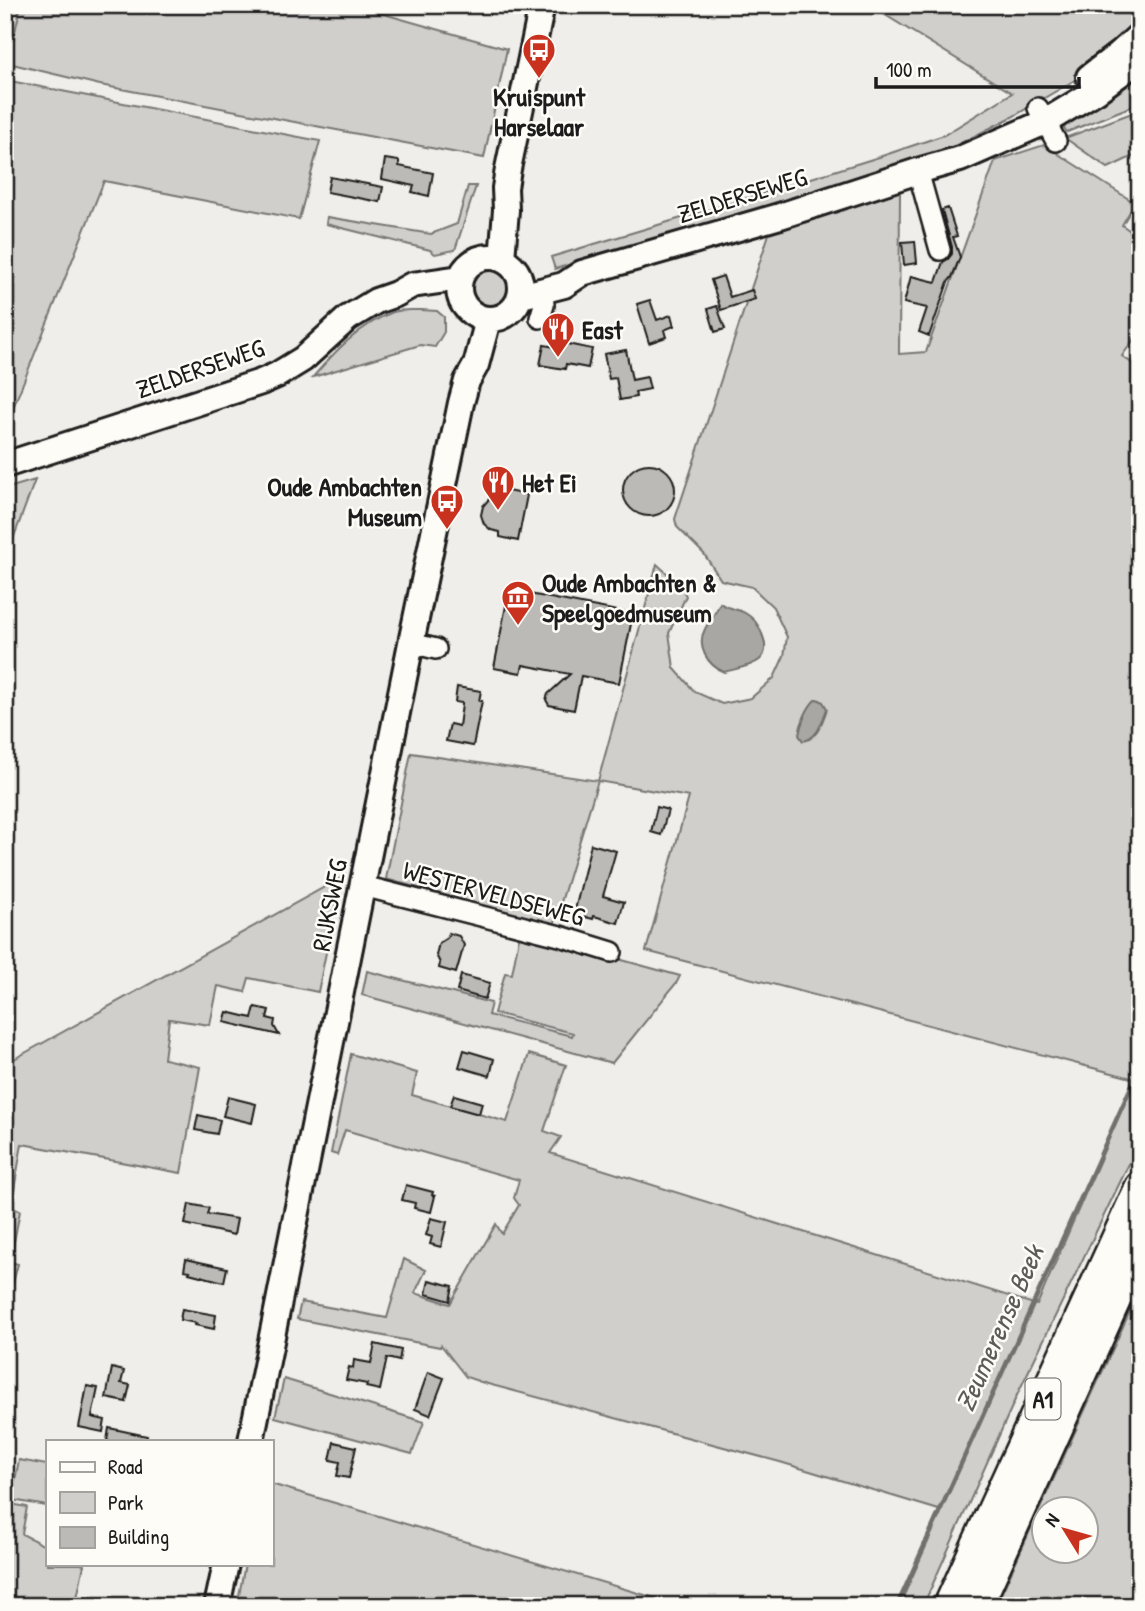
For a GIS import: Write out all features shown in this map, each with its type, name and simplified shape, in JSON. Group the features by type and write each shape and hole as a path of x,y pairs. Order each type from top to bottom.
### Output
{"highway":[{"name":"A1","path":"948,1606 1140,1186"},
{"name":"A1","path":"978,1606 1140,1247"}],"main road":[{"path":"493,258 495,208 505,188 542,5"},
{"name":"ZELDERSEWEG","path":"1046,124 1088,77 1140,35"},
{"name":"ZELDERSEWEG","path":"528,288 562,273 583,273 780,216 1046,124 1140,59"},
{"path":"493,258 513,267 528,288 512,311 505,316 470,302 466,269 474,262 493,258"},
{"name":"ZELDERSEWEG","path":"5,465 277,375 303,359 348,318 376,301 396,294 412,297 430,295 470,302"},
{"name":"RIJKSWEG","path":"251,1440 411,643 467,382 476,365 470,302"},
{"path":"217,1606 226,1566"}],"street":[{"path":"918,170 940,250"},
{"path":"528,288 544,305 540,318"},
{"path":"411,643 436,649"},
{"name":"WESTERVELDSEWEG","path":"363,886 560,936 612,952"}],"green space":[{"path":"21,5 366,5 366,9 507,49 484,158 100,85 8,63"},
{"path":"869,5 1140,5 1140,29 1085,74 1012,117 945,151 555,269 551,257 944,135 1012,93"},
{"path":"1140,67 1140,103 1066,131 1064,120"},
{"path":"5,80 320,141 299,219 104,181 5,428"},
{"path":"1140,110 1140,153 1108,168 1065,138"},
{"path":"1044,145 1135,203 1122,225 1140,238 1140,331 1122,356 1140,369 1140,1141 1018,1393 923,1606 899,1606 942,1511 780,1462 484,1383 466,1377 441,1345 440,1347 297,1319 301,1302 387,1318 404,1259 426,1270 415,1293 450,1304 496,1224 502,1234 519,1205 514,1198 519,1180 345,1130 337,1155 331,1153 351,1054 417,1073 412,1095 507,1122 529,1054 566,1065 544,1131 561,1137 550,1153 1037,1305 1135,1079 646,951 689,797 598,781 657,564 681,586 686,596 669,633 674,668 695,692 722,704 751,698 774,678 784,656 787,637 773,607 752,587 721,580 704,554 677,527 675,519 769,234 900,191 899,354 926,352 995,161"},
{"path":"468,186 476,186 455,250 435,254 430,250 326,224 327,217 431,234 457,224"},
{"path":"489,269 503,274 508,288 503,302 489,307 475,302 470,288 475,274"},
{"path":"396,311 437,311 444,317 444,332 435,347 420,345 313,377 359,331 381,317"},
{"path":"35,480 5,561 5,489"},
{"path":"411,753 598,781 554,925 386,879"},
{"path":"341,878 318,992 249,978 245,992 218,986 210,1025 169,1019 164,1059 200,1067 181,1173 22,1144 11,1207 20,1211 10,1262 18,1264 5,1319 5,1064"},
{"path":"520,932 680,976 612,1063 362,995 367,971 491,1003 488,1015 572,1036 573,1033 494,1013 505,973 512,974"},
{"path":"1140,1289 1140,1606 995,1606 1030,1531 1030,1566 1100,1566 1100,1496 1046,1496"},
{"path":"284,1379 424,1422 412,1454 275,1417"},
{"path":"19,1460 46,1465 46,1506 12,1500 11,1504 27,1507 22,1534 46,1546 46,1566 84,1566 77,1598 5,1598 5,1479 15,1480"},
{"path":"273,1485 682,1606 237,1606 245,1566 273,1566"}],"shaded area":[{"path":"720,603 751,617 761,631 765,652 749,666 724,672 713,665 705,654 703,635"},
{"path":"816,699 823,702 827,709 816,733 803,741 799,735 801,725"}],"building":[{"path":"385,159 399,161 399,166 433,173 429,196 412,192 414,186 382,179"},
{"path":"330,177 383,187 380,202 327,192"},
{"path":"948,208 960,257 929,336 919,332 927,308 904,303 911,276 936,282 943,262 952,254 942,210"},
{"path":"915,241 917,263 904,265 902,242"},
{"path":"723,276 730,297 752,290 755,299 721,310 711,280"},
{"path":"650,300 657,320 671,315 674,326 664,330 666,337 649,343 637,304"},
{"path":"717,306 725,329 715,332 708,309"},
{"path":"562,343 592,349 588,368 566,364 565,369 540,365 544,345 561,348"},
{"path":"626,350 632,380 647,377 650,389 635,392 636,397 620,400 616,378 609,379 604,354"},
{"path":"649,464 659,466 667,472 673,480 673,500 667,508 659,514 649,516 639,514 631,508 625,500 623,490 625,480 631,472 639,466"},
{"path":"498,489 527,495 518,541 500,537 500,532 491,530 484,524 481,515 483,506 489,499 498,496"},
{"path":"509,590 633,614 619,683 581,676 574,710 549,705 546,700 548,694 570,674 523,665 521,673 494,668"},
{"path":"457,687 481,691 479,701 482,701 473,746 446,741 450,724 459,726 462,703 455,702"},
{"path":"657,807 668,810 661,835 651,832"},
{"path":"591,844 616,851 603,896 624,902 618,923 574,914"},
{"path":"449,933 459,936 464,945 456,973 439,968 436,955 439,943 447,938"},
{"path":"461,975 490,983 485,999 457,991"},
{"path":"255,1007 269,1010 267,1018 275,1020 274,1026 279,1035 224,1022 227,1012 252,1018"},
{"path":"464,1050 494,1059 490,1076 459,1067"},
{"path":"454,1095 482,1103 479,1114 450,1106"},
{"path":"228,1097 256,1104 252,1123 223,1116"},
{"path":"198,1115 220,1120 217,1134 195,1130"},
{"path":"406,1185 433,1192 432,1195 435,1196 431,1212 414,1208 415,1203 402,1200"},
{"path":"189,1204 209,1208 207,1214 237,1219 234,1235 185,1224"},
{"path":"431,1218 447,1222 441,1247 430,1244 432,1237 426,1235"},
{"path":"186,1259 227,1268 224,1282 184,1270"},
{"path":"429,1280 453,1286 450,1301 426,1294"},
{"path":"182,1309 216,1315 214,1329 180,1320"},
{"path":"375,1344 401,1350 399,1361 387,1358 380,1390 346,1380 354,1360 371,1363"},
{"path":"112,1368 124,1371 121,1383 130,1385 126,1402 106,1398"},
{"path":"428,1372 444,1378 430,1415 415,1409"},
{"path":"87,1386 98,1388 92,1417 105,1420 103,1432 79,1427"},
{"path":"109,1428 147,1436 146,1440 107,1440"},
{"path":"334,1442 356,1447 349,1478 337,1476 340,1462 330,1460"}],"waterway":[{"name":"Zeumerense Beek","path":"897,1606 1140,1067"}],"place":[{"name":"Kruispunt Harselaar","path":"539,80"},
{"name":"East","path":"558,359"},
{"name":"Het Ei","path":"498,512"},
{"name":"Oude Ambachten Museum","path":"447,531"},
{"name":"Oude Ambachten & Speelgoedmuseum","path":"518,627"}]}
